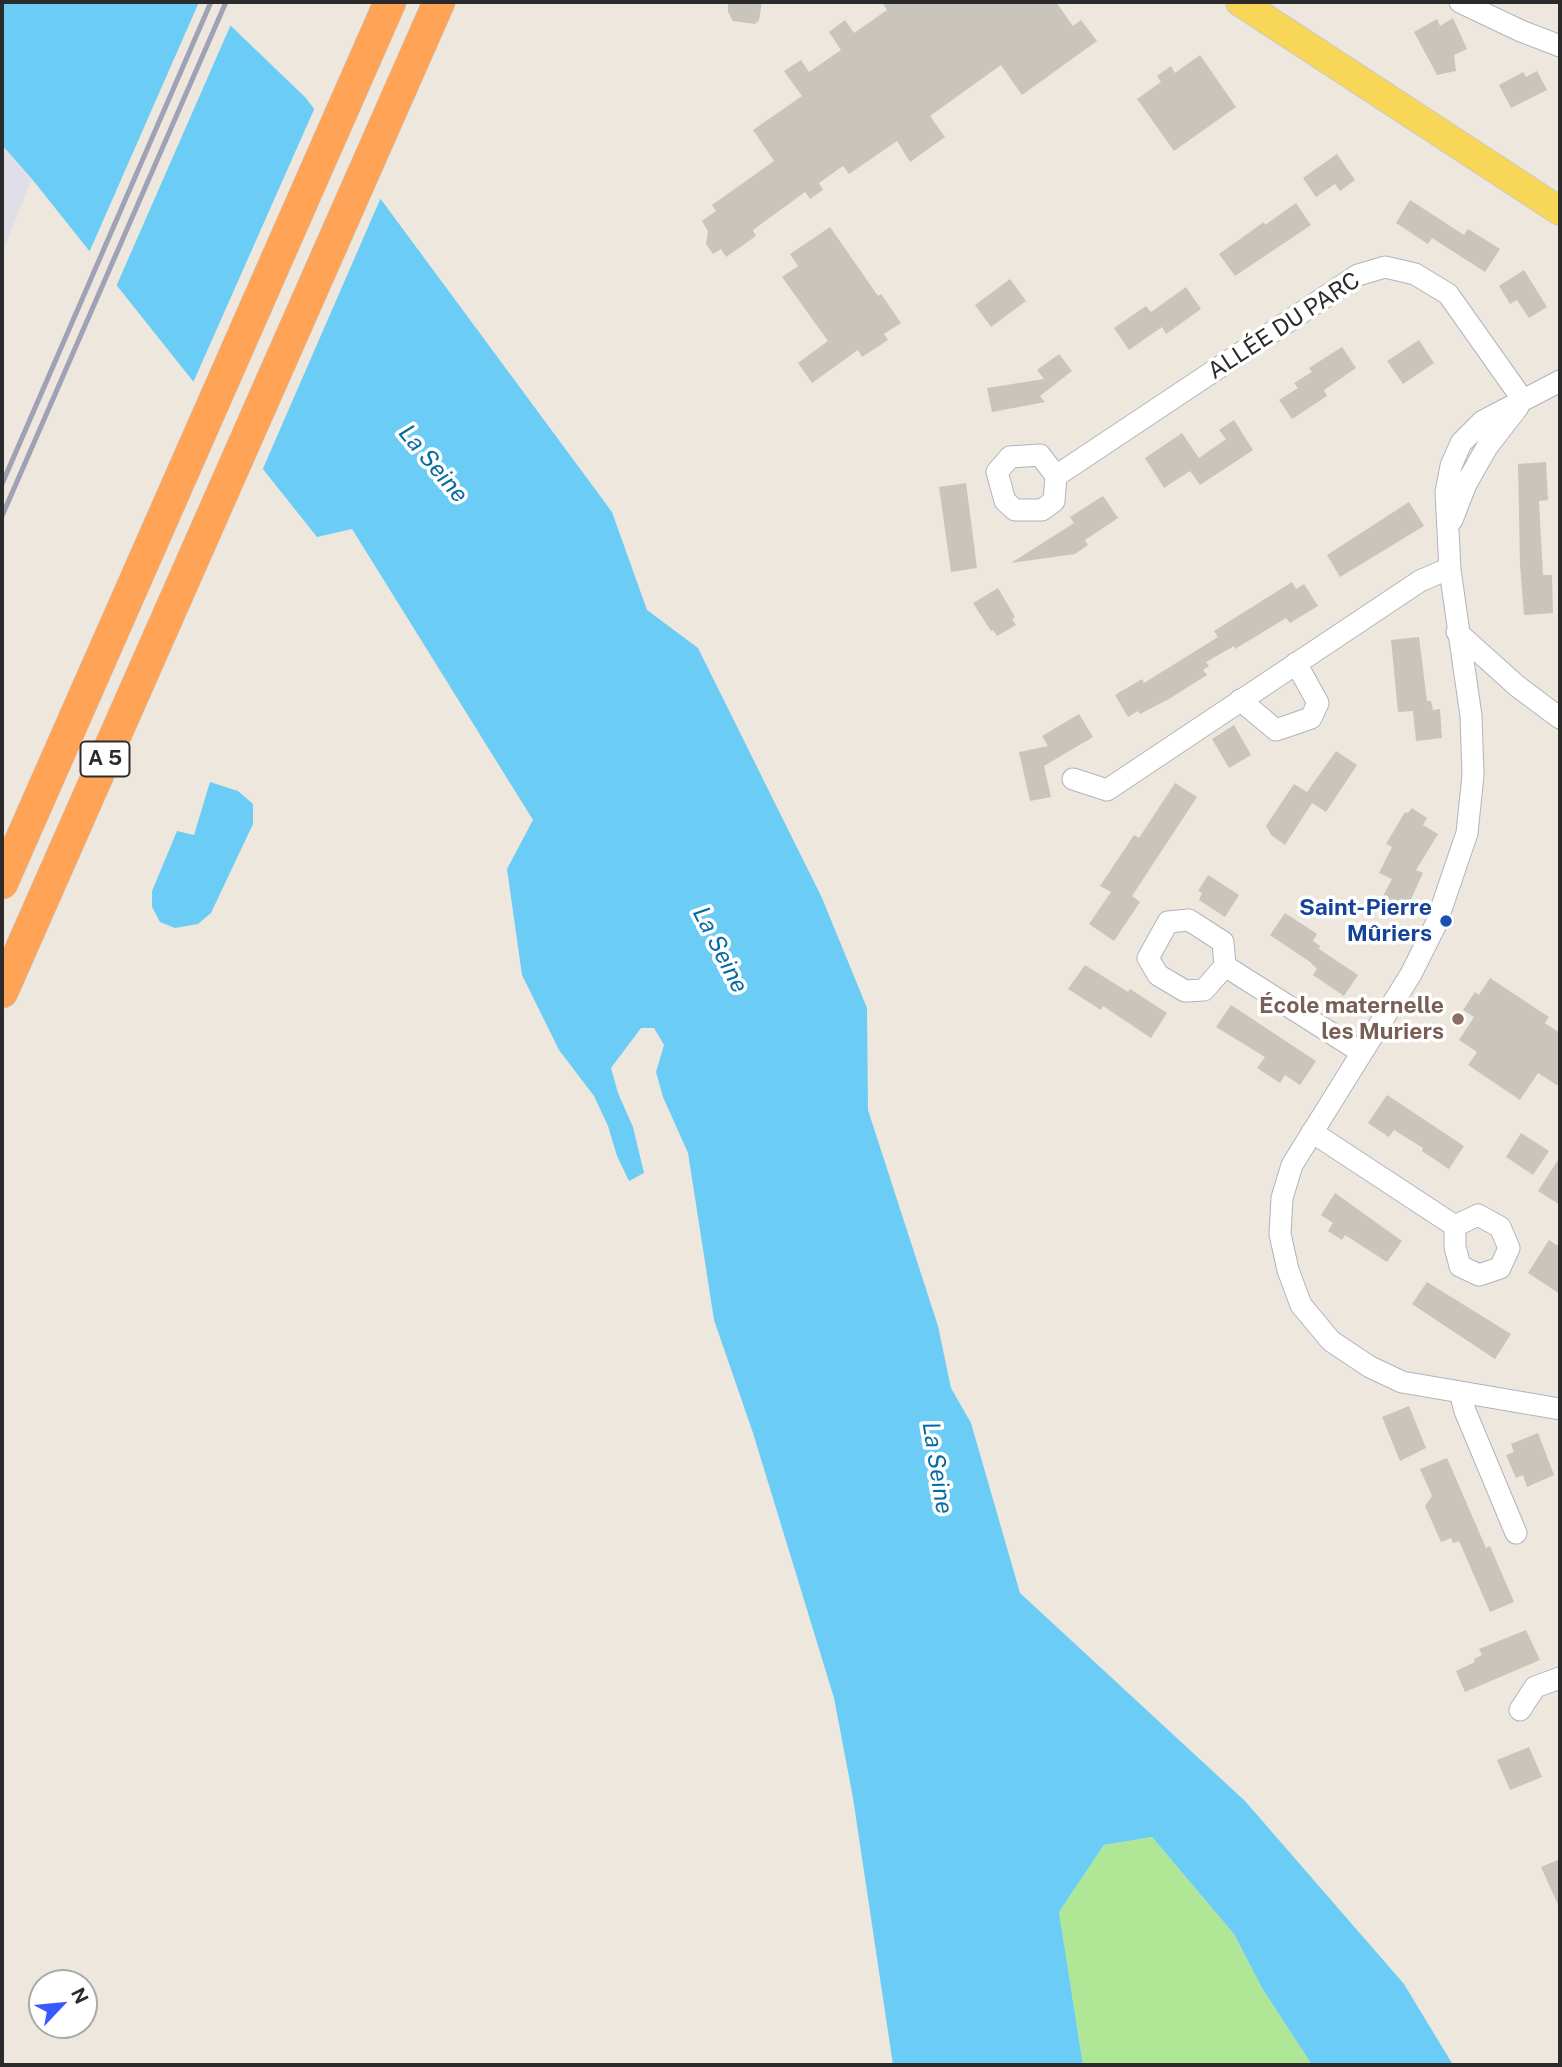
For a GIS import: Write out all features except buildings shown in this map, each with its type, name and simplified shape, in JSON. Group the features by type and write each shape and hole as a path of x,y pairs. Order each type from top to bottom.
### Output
{"highway":[{"name":"A 5","path":"2,883 390,2"},
{"name":"A 5","path":"2,992 439,2"}],"main road":[{"path":"1240,2 1560,211"}],"street":[{"path":"1460,2 1560,46"},
{"name":"ALLÉE DU PARC","path":"1056,476 1358,275 1385,267 1415,274 1448,294 1523,400"},
{"path":"1560,381 1523,400 1487,447 1466,484 1450,525 1450,570 1471,716 1473,775 1467,833 1436,923 1411,974 1292,1165 1282,1198 1280,1234 1288,1270 1301,1305 1331,1341 1370,1367 1402,1382 1560,1409"},
{"path":"1073,779 1107,790 1420,581 1450,570"},
{"path":"1457,632 1517,686 1560,718"},
{"path":"1240,700 1276,730 1311,718 1318,703 1296,663"},
{"path":"1225,966 1361,1052"},
{"path":"1312,1132 1455,1226"},
{"path":"1460,1392 1465,1411 1516,1533"},
{"path":"1520,1710 1535,1688 1560,1678"}],"shaded area":[{"path":"2,145 32,179 2,253"}],"green space":[{"path":"1152,1837 1234,1934 1262,1988 1312,2065 1083,2065 1059,1912 1104,1845"}],"water":[{"name":"La Seine","path":"2,2 206,2 306,98 612,512 647,610 698,648 822,898 867,1008 868,1110 938,1326 951,1388 971,1423 1020,1593 1245,1801 1404,1984 1453,2065 1312,2065 1262,1988 1234,1934 1152,1837 1104,1845 1059,1912 1083,2065 893,2065 853,1798 834,1698 753,1433 714,1320 688,1153 663,1097 656,1072 664,1045 654,1028 641,1028 611,1068 618,1093 633,1127 644,1173 629,1181 594,1096 559,1050 522,975 507,869 533,820 352,529 317,537 2,145"},
{"path":"210,782 238,791 253,804 253,824 211,913 198,924 175,928 160,922 152,907 152,891 177,831 194,835"}],"pier":[{"path":"199,2 211,2 232,22 115,289 88,255"},
{"path":"316,105 382,195 261,473 192,385"}],"railway":[{"path":"2,484 211,2"},
{"path":"2,516 226,2"}],"place":[{"name":"Saint-Pierre Mûriers","path":"1446,921"},
{"name":"École maternelle les Muriers","path":"1458,1019"}]}
